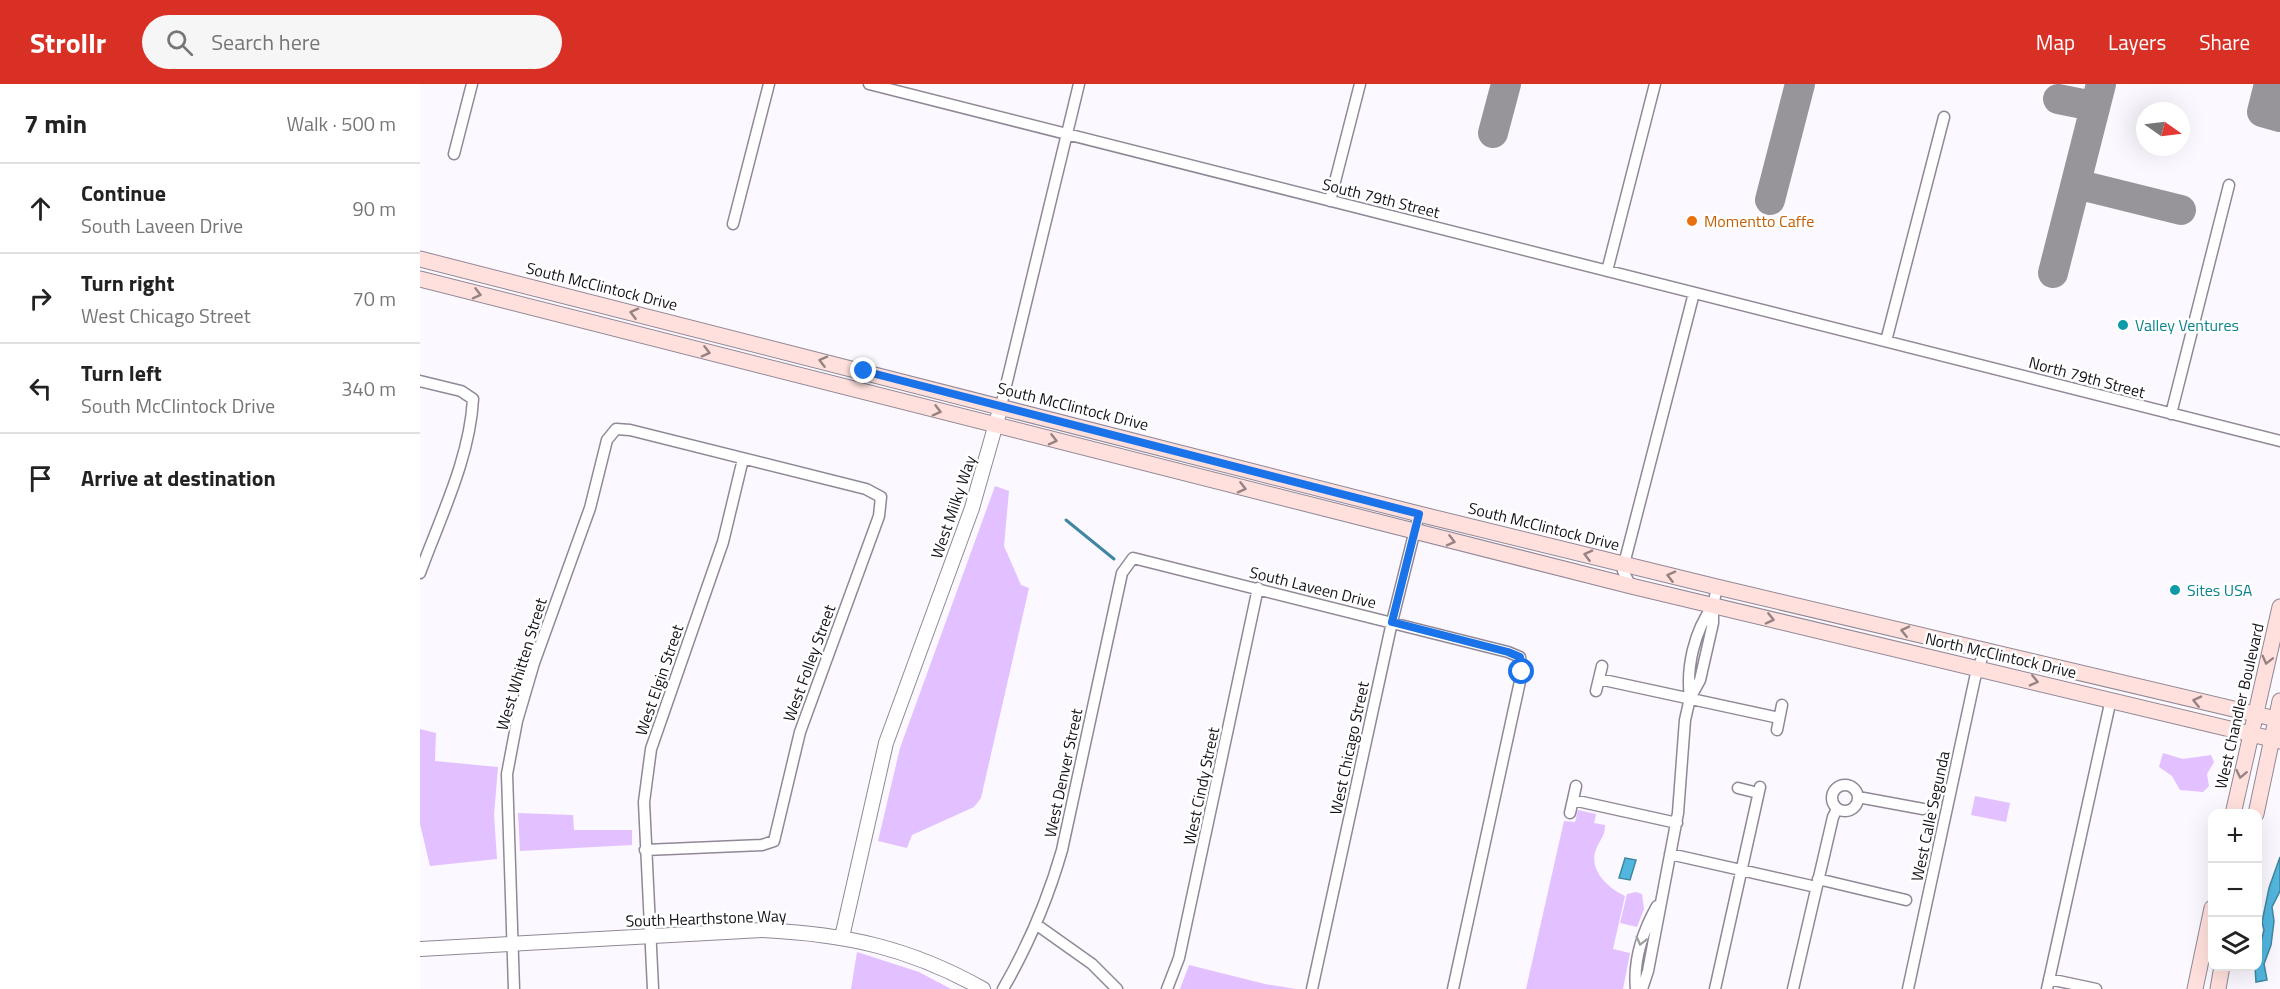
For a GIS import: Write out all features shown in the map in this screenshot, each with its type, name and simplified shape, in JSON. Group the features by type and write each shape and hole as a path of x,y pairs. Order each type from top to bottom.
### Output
{"main road":[{"name":"South McClintock Drive","path":"420,259 1419,514 1717,587"},
{"path":"420,279 1713,606"},
{"name":"North McClintock Drive","path":"1717,587 2278,720"},
{"name":"North McClintock Drive","path":"1713,606 2276,740"},
{"name":"West Chandler Boulevard","path":"2234,809 2280,607"},
{"path":"2257,809 2276,740 2280,701"},
{"path":"2195,989 2210,917"},
{"path":"2218,989 2221,971"}],"street":[{"path":"454,154 472,84"},
{"path":"733,224 769,84"},
{"name":"South 79th Street","path":"869,84 1886,341"},
{"name":"West Milky Way","path":"842,937 886,743 972,508 996,426 1079,84"},
{"path":"1330,201 1360,84"},
{"path":"1607,271 1655,84"},
{"path":"1886,341 1944,117"},
{"path":"2171,414 2229,185"},
{"path":"1631,586 1623,571 1624,564 1694,293"},
{"name":"North 79th Street","path":"1886,341 2280,441"},
{"path":"420,381 461,391 473,399 472,418 457,469 420,573"},
{"name":"West Whitten Street","path":"514,989 507,774 517,721 534,663 590,508 607,440 616,429 630,430 743,459"},
{"name":"West Folley Street","path":"645,850 762,845 774,841 800,732 879,516 881,497 866,489 743,459"},
{"name":"West Elgin Street","path":"653,989 644,802 651,749 667,695 723,542 743,459"},
{"name":"West Chicago Street","path":"1312,989 1392,622 1419,514"},
{"name":"South Laveen Drive","path":"1133,558 1392,622 1520,657 1522,672 1453,989"},
{"name":"West Denver Street","path":"1004,989 1037,925 1062,850 1122,573 1133,558"},
{"path":"1642,989 1648,971 1677,823 1682,743 1690,698 1703,669 1713,622 1713,606 1717,587"},
{"name":"West Cindy Street","path":"1167,989 1179,958 1258,588"},
{"path":"1690,698 1687,678 1690,666 1702,621 1713,606"},
{"name":"West Calle Segunda","path":"1908,989 1978,668 1985,649"},
{"path":"1596,692 1602,666"},
{"path":"1690,666 1703,669"},
{"path":"1599,679 1779,718"},
{"path":"2097,989 2048,984 2110,699"},
{"path":"1777,730 1782,705"},
{"path":"1570,813 1576,786"},
{"path":"1793,989 1833,817 1837,809 1832,797 1839,787 1851,787 1858,797 1923,809"},
{"path":"1715,989 1759,790 1738,788"},
{"path":"1837,809 1845,811 1853,809 1858,797"},
{"path":"1573,800 1677,823"},
{"path":"1670,854 1741,870 1906,900"},
{"path":"1636,989 1637,960 1642,935 1661,897"},
{"path":"1037,925 1092,964 1117,989"},
{"name":"South Hearthstone Way","path":"420,949 513,942 762,930 819,932 879,944 930,962 983,989"}],"shaded area":[{"path":"995,486 1009,491 1004,546 1021,585 1029,588 981,798 974,807 912,835 907,848 878,841 900,748"},
{"path":"420,729 436,733 435,761 498,767 494,815 497,859 430,866 420,824"},
{"path":"2163,753 2183,759 2211,755 2214,762 2207,774 2209,786 2203,792 2180,790 2172,776 2159,767"},
{"path":"1975,796 2010,803 2006,822 1971,815"},
{"path":"1578,810 1596,814 1594,823 1605,825 1594,862 1605,882 1625,896 1613,949 1630,953 1623,989 1526,989 1564,821 1575,822"},
{"path":"518,813 573,815 574,830 632,830 632,845 520,851"},
{"path":"1636,892 1642,894 1644,909 1637,927 1620,923 1627,894"},
{"path":"857,952 919,972 951,989 851,989"},
{"path":"1189,965 1265,984 1296,989 1180,989"}],"water":[{"path":"2280,857 2280,891 2272,907 2274,921 2271,945 2264,964 2267,980 2256,982 2255,971 2262,971 2264,930 2262,922 2269,888"},
{"path":"1625,858 1636,860 1630,880 1619,878"}],"waterway":[{"path":"1066,520 1114,559"}],"taxiway":[{"path":"1493,133 1506,84"},
{"path":"1770,200 1800,84"},
{"path":"2053,273 2101,84"},
{"path":"2269,84 2262,112 2280,117"},
{"path":"2058,99 2088,105 2097,100"},
{"path":"2076,184 2181,210"}],"place":[{"name":"Momentto Caffe","path":"1692,221"},
{"name":"Valley Ventures","path":"2123,325"},
{"name":"Sites USA","path":"2175,590"}],"route":[{"path":"864,371 1419,514 1392,622 1508,652 1520,657 1522,672"}]}
